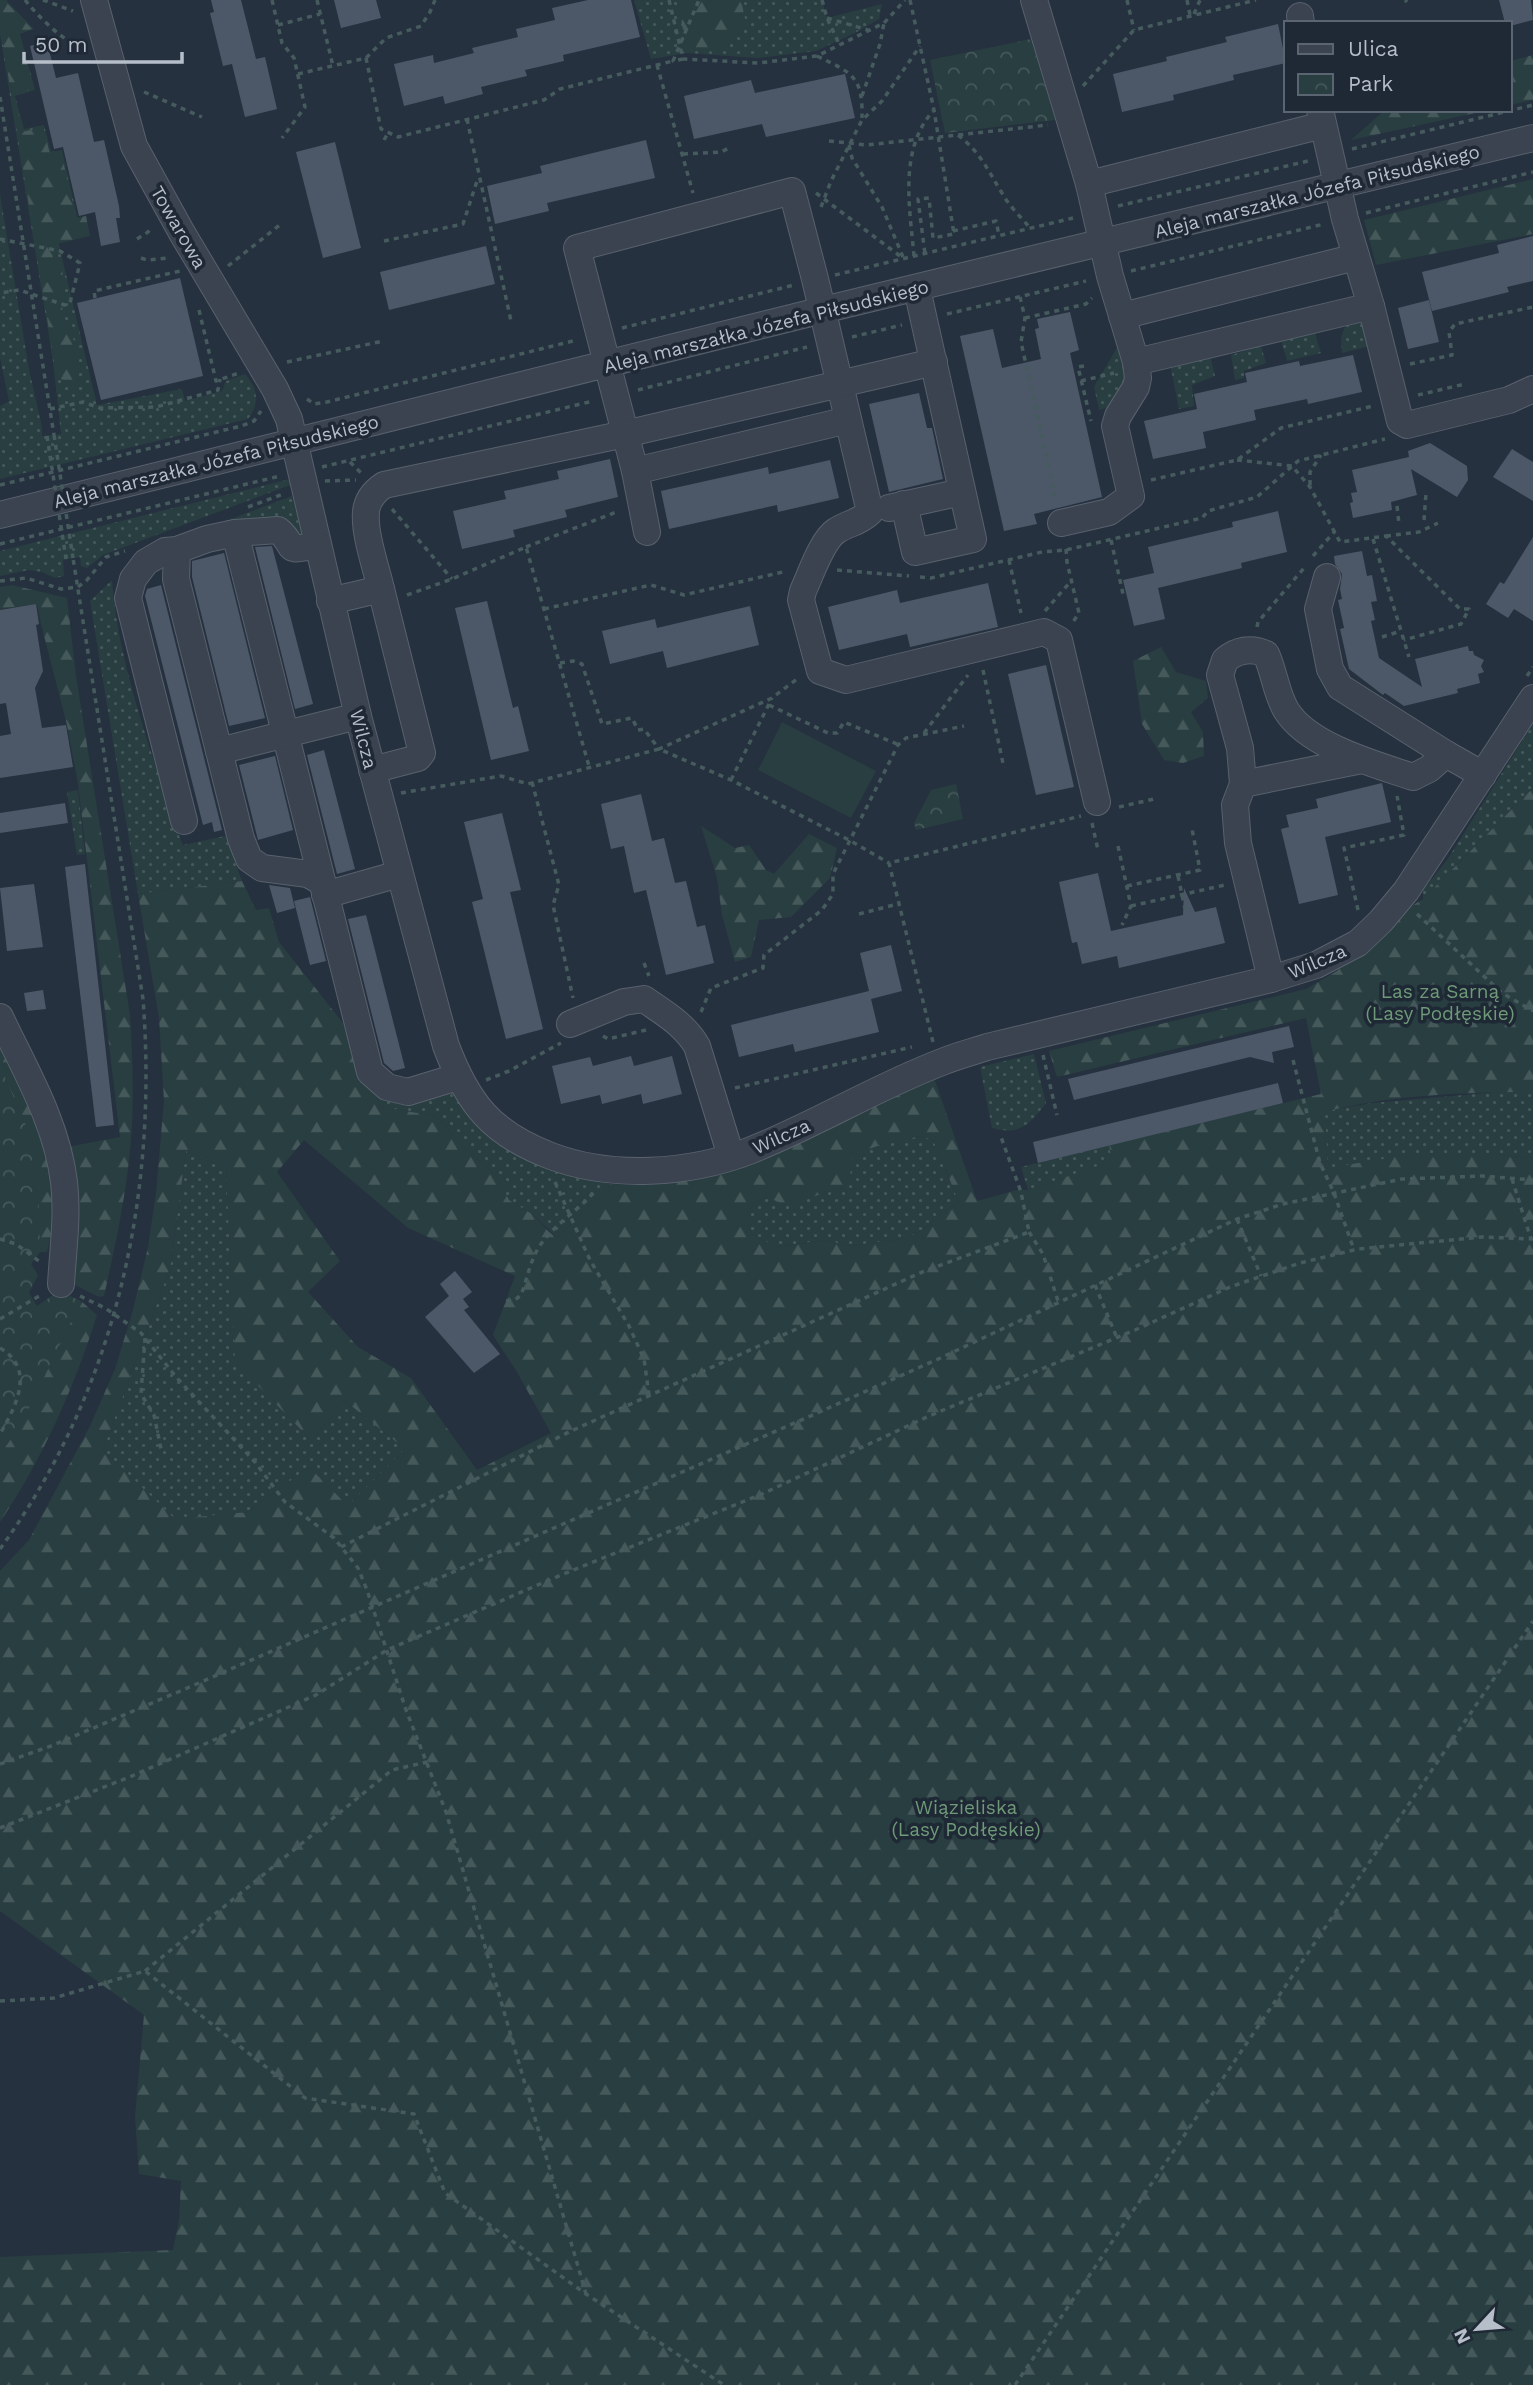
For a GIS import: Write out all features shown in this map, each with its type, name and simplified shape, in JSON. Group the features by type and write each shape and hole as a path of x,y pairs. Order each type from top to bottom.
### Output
{"street":[{"path":"1034,0 1089,184 1102,243 1102,278 1122,316 1138,378 1115,426 1131,496 1109,512 1060,523"},
{"name":"Towarowa","path":"88,6 134,146 275,390 289,419 303,474"},
{"path":"1089,184 1321,117 1345,219 1371,306 1397,411 1407,425 1509,400 1532,382"},
{"name":"Aleja marszałka Józefa Piłsudskiego","path":"0,515 823,310 1533,138"},
{"path":"647,532 635,471 577,248 792,191 870,512"},
{"path":"1122,316 1356,257"},
{"path":"904,504 915,552 973,539 916,289"},
{"path":"1136,365 1371,306"},
{"path":"372,770 418,758 422,753 366,527 366,510 377,490 384,485 625,434 934,362"},
{"path":"635,471 848,420"},
{"name":"Wilcza","path":"303,474 330,601 378,797 446,1046 457,1077 472,1100 501,1130 536,1150 563,1160 607,1170 637,1172 731,1156 942,1062 987,1047 1271,979 1316,965 1358,943 1400,899 1533,698"},
{"path":"962,492 870,512 861,521 837,530 828,537 801,600 820,671 846,680 979,654 1015,639 1044,632 1059,640 1105,806"},
{"path":"184,821 128,598 133,579 146,562 165,551 235,533 278,530 295,550 317,545"},
{"path":"235,533 370,1072 387,1087 408,1092 457,1077"},
{"path":"177,550 176,579 241,839 249,859 262,868 307,874 323,888"},
{"path":"1327,577 1318,609 1330,669 1340,687 1483,775"},
{"path":"330,601 383,595"},
{"path":"1271,979 1238,843 1235,805 1242,784 1240,748 1220,675 1224,660 1242,651 1258,650 1266,654 1285,708 1293,719 1324,741 1362,760 1413,778 1429,769 1446,754"},
{"path":"219,751 358,716"},
{"path":"1242,784 1362,760"},
{"path":"323,888 399,874"},
{"path":"570,1024 624,1002 644,999 689,1032 697,1046 731,1156"},
{"path":"0,1017 47,1116 60,1157 68,1288"}],"path":[{"path":"25,0 66,40 75,45 85,40"},
{"path":"43,0 88,6"},
{"path":"272,0 282,43 294,58 305,107 282,138"},
{"path":"317,0 333,66"},
{"path":"298,74 366,58 386,38 421,26 435,0"},
{"path":"669,0 683,59"},
{"path":"673,61 699,0"},
{"path":"822,0 840,46"},
{"path":"366,58 382,129 398,137 544,100 560,89 683,59 758,63 817,56 884,23 908,0 934,110 954,234 933,237 929,198 918,199 925,254"},
{"path":"1127,0 1134,30"},
{"path":"1187,0 1192,15"},
{"path":"1192,15 1200,0"},
{"path":"1080,89 1134,30 1256,0"},
{"path":"278,26 320,14"},
{"path":"827,18 870,30"},
{"path":"862,120 862,96 880,44 884,23"},
{"path":"820,209 848,143 862,120 882,101 920,46"},
{"path":"817,56 851,72 862,96"},
{"path":"657,65 700,215"},
{"path":"133,87 202,117"},
{"path":"0,97 138,960 146,1033 147,1102 142,1174 131,1245 114,1316 89,1386 69,1430 28,1507 0,1549"},
{"path":"1512,110 1533,105"},
{"path":"914,257 908,196 912,157 925,120 934,110"},
{"path":"815,279 1505,112"},
{"path":"467,119 511,321"},
{"path":"829,141 867,145 1071,124"},
{"path":"384,140 388,133"},
{"path":"958,135 982,158 1003,195 1030,228"},
{"path":"848,143 852,158 882,207 904,259"},
{"path":"682,155 720,152 729,148"},
{"path":"0,544 303,474 830,342 1533,172"},
{"path":"384,241 463,224 479,176"},
{"path":"809,187 904,259"},
{"path":"953,231 996,221 999,235"},
{"path":"137,239 148,232 153,222"},
{"path":"227,267 281,224"},
{"path":"0,239 61,251 80,262 71,303 65,305 19,290 0,293"},
{"path":"141,258 147,260 164,257 177,261"},
{"path":"95,299 94,291 182,270"},
{"path":"1025,318 1086,304 1102,278"},
{"path":"1020,297 1025,318 1021,342 1079,613 1072,623 1044,632"},
{"path":"1407,365 1452,355 1449,332 1455,324 1533,307"},
{"path":"199,309 215,381 247,370"},
{"path":"281,363 383,341"},
{"path":"1081,382 1136,365"},
{"path":"50,409 83,402 100,408 156,407 218,390 220,379"},
{"path":"1237,460 1281,428 1397,411 1475,382"},
{"path":"301,394 314,404 373,390"},
{"path":"0,485 241,426 254,421 262,409 262,402"},
{"path":"47,436 66,559"},
{"path":"1310,488 1310,472 1321,455"},
{"path":"1129,485 1237,460 1292,466 1310,488 1340,542 1419,532 1438,523"},
{"path":"303,474 369,480 350,461"},
{"path":"377,490 452,579"},
{"path":"1424,520 1426,493"},
{"path":"383,595 452,579 641,503"},
{"path":"1397,506 1399,524"},
{"path":"1258,622 1335,531"},
{"path":"1386,536 1460,609 1469,609 1461,624 1404,640"},
{"path":"1373,538 1409,657"},
{"path":"1111,540 1123,594"},
{"path":"526,547 589,766"},
{"path":"1009,559 1021,615 1015,639"},
{"path":"544,609 651,585 684,594 803,567 814,568"},
{"path":"1382,637 1401,631"},
{"path":"923,735 979,654"},
{"path":"979,654 1004,768"},
{"path":"560,663 573,661 582,664 602,724 632,718 638,730 644,729 659,749 731,780 889,863 1090,814 1098,850"},
{"path":"378,797 501,776 528,784 659,749 772,698 818,663"},
{"path":"731,780 772,698"},
{"path":"769,705 828,733 837,733 844,722 898,745"},
{"path":"697,1021 711,988 763,968 764,955 822,910 833,894 833,874 898,745 906,738 964,726"},
{"path":"1360,918 1344,848 1404,835 1392,770"},
{"path":"486,1080 509,1072 567,1040 574,1001 553,905 559,886 532,782"},
{"path":"1105,806 1154,799"},
{"path":"1127,886 1200,870 1192,829"},
{"path":"1118,846 1131,906 1122,925"},
{"path":"889,863 935,1051"},
{"path":"1178,876 1185,909"},
{"path":"1131,906 1247,880"},
{"path":"1400,899 1502,993 1533,1011"},
{"path":"859,914 899,904"},
{"path":"599,1033 608,1039 653,1028"},
{"path":"1039,1035 1057,1115"},
{"path":"923,1044 933,1042"},
{"path":"733,1088 914,1046"},
{"path":"1293,1060 1320,1163 1334,1193 1354,1250"},
{"path":"1001,1137 1021,1192 1030,1232 1043,1254 1058,1301"},
{"path":"536,1150 571,1216 590,1260 645,1359 649,1395"},
{"path":"506,1301 515,1300 521,1295 538,1248 599,1186 607,1170"},
{"path":"0,1764 51,1746 898,1377 1237,1219 1283,1203 1402,1179 1482,1176 1533,1181"},
{"path":"0,1828 132,1776 316,1695 387,1650 561,1574 762,1494 929,1416 1117,1338 1230,1287 1300,1263 1354,1250 1482,1237 1532,1239 1512,1179"},
{"path":"1237,1219 1261,1276"},
{"path":"341,1548 569,1432 649,1395 920,1273 1030,1232"},
{"path":"0,1239 16,1244 36,1258 68,1288 131,1325 255,1462 285,1502 334,1538 358,1568 406,1710 446,1812 586,2294"},
{"path":"1095,1284 1117,1338"},
{"path":"0,1319 68,1288"},
{"path":"145,1338 141,1394 154,1415 161,1449"},
{"path":"0,1348 10,1354 18,1364 20,1380 18,1397 0,1434"},
{"path":"1015,2385 1533,1621"},
{"path":"0,2001 54,1998 145,1971 392,1770 427,1762"},
{"path":"145,1971 305,2098 414,2114 445,2193 586,2294 724,2385"}],"green space":[{"path":"0,0 6,0 34,29 20,34 35,90 15,96 24,129 44,125 51,152 62,150 78,221 55,228 97,405 182,389 185,401 222,391 226,381 245,374 253,385 256,396 248,419 0,479 0,406 9,401 0,358 0,194 42,436 61,434 53,361 0,34"},
{"path":"0,0 4,0 32,29 18,33 34,89 14,94 22,132 43,127 50,154 61,152 76,218 86,216 90,236 56,244 53,258 61,261 64,284 63,317 76,345 79,383 68,385 56,374 0,25"},
{"path":"634,0 822,0 827,18 882,4 879,19 816,51 757,58 687,53 651,59"},
{"path":"677,0 741,0 746,23 719,52 687,49"},
{"path":"1031,39 1055,120 945,133 930,60"},
{"path":"1533,55 1533,100 1512,105 1512,60"},
{"path":"1383,112 1480,112 1351,140"},
{"path":"1533,179 1533,234 1376,265 1364,220"},
{"path":"1363,321 1374,345 1342,353 1341,337 1346,325"},
{"path":"1315,333 1321,353 1287,361 1281,340"},
{"path":"1118,346 1127,381 1110,407 1099,410 1094,387"},
{"path":"1261,346 1266,363 1244,371 1244,378 1235,380 1231,355"},
{"path":"1210,355 1215,376 1192,385 1194,406 1179,409 1170,364"},
{"path":"290,479 293,484 103,555 87,568 81,566 80,557 63,560 64,576 55,578 29,570 0,576 0,551"},
{"path":"292,496 304,542 199,531"},
{"path":"112,580 115,611 128,672 173,821 183,845 225,836 242,881 138,894 90,601"},
{"path":"12,585 67,598 76,676 130,1015 133,1096 128,1167 109,1275 104,1296 99,1297 71,1283 67,1147 120,1137 78,784 67,725 37,604 0,609 0,587"},
{"path":"1161,647 1176,672 1206,681 1208,698 1191,712 1203,732 1204,756 1183,763 1164,760 1142,724 1133,661"},
{"path":"782,722 876,771 851,818 758,770"},
{"path":"1533,724 1533,788 1423,899 1423,890 1447,860"},
{"path":"956,784 963,819 916,830 914,823 931,790"},
{"name":"Wiązieliska (Lasy Podłęskie)","path":"1533,788 1533,1092 1428,1096 1375,1102 1325,1112 1328,1168 1407,1155 1499,1155 1533,1158 1533,2385 0,2385 0,2257 173,2250 179,2220 181,2181 139,2174 135,2117 144,2015 0,1911 0,1571 29,1540 90,1426 115,1369 148,1247 156,1193 164,1101 159,1018 138,894 242,881 256,910 269,908 279,942 343,1023 362,1074 381,1107 436,1116 461,1144 497,1177 509,1200 535,1216 557,1238 611,1184 647,1185 704,1175 934,1078 977,1201 1017,1190 1028,1190 1112,1161 1109,1145 1321,1094 1306,1018 1057,1077 1049,1051 1306,989 1337,971 1397,915 1423,899","holes":["921,1136 933,1140 959,1202 923,1230 907,1238 850,1246 825,1240 777,1247 752,1234 745,1216 756,1202 768,1197 784,1205 843,1188 852,1181 849,1164 855,1154 886,1143","304,1140 408,1228 515,1276 493,1335 551,1433 477,1470 411,1378 358,1347 308,1292 340,1261 277,1172","186,1151 226,1168 235,1362 312,1441 344,1400 405,1449 348,1506 309,1467 248,1512 175,1519 103,1450 170,1268"]},
{"path":"78,790 85,854 77,855 67,792"},
{"path":"701,826 735,848 749,845 766,870 774,874 809,834 837,848 830,878 791,917 759,920 751,957 735,962 722,915 717,878"},
{"path":"0,1047 35,1121 50,1172 54,1198 53,1225 47,1252 40,1252 36,1248 0,1071"},
{"path":"1034,1054 1046,1103 1024,1126 1010,1130 992,1128 980,1067"},
{"path":"0,1066 37,1150 40,1252 31,1264 38,1275 29,1293 37,1306 59,1291 81,1301 20,1427 0,1454"},
{"path":"362,1074 449,1086 560,1171 611,1184 557,1238 535,1216 509,1200 497,1177 461,1144 436,1116 381,1107"},
{"path":"1498,1092 1533,1092 1533,1158 1499,1155 1407,1155 0,1719 1325,1111 1372,1103"},
{"path":"921,1136 933,1140 959,1202 923,1230 907,1238 850,1246 825,1240 776,1247 752,1234 745,1216 756,1202 768,1197 816,1195 843,1188 851,1158 859,1151"},
{"path":"1109,1145 1113,1161 1028,1190 1021,1167"},
{"path":"186,1151 226,1168 236,1362 312,1441 344,1400 405,1449 347,1507 309,1467 248,1512 175,1520 103,1450 170,1268"},
{"path":"81,1301 97,1315 78,1369 44,1448 0,1522 0,1454 18,1429"}],"building":[{"path":"211,0 241,0 256,59 265,57 277,109 245,117 232,64 223,66 210,13 214,12"},
{"path":"334,0 376,0 381,18 341,28"},
{"path":"588,0 631,0 640,37 563,55 564,61 525,70 527,76 481,87 483,94 445,104 443,96 404,106 394,64 433,55 434,63 474,53 472,48 518,37 516,29 555,20 552,8"},
{"path":"1499,0 1531,0 1533,20 1512,25 1512,21 1504,21"},
{"path":"1278,24 1284,63 1233,75 1234,80 1173,95 1174,100 1122,112 1113,74 1227,42 1225,37"},
{"path":"47,42 56,78 78,73 94,142 104,140 119,206 120,218 116,218 120,242 101,246 95,212 79,216 63,147 54,149 30,46"},
{"path":"845,74 855,118 766,137 762,124 694,139 684,96 751,80 755,93"},
{"path":"646,140 655,178 547,203 549,211 495,224 487,186 542,173 540,166"},
{"path":"335,142 361,248 323,258 296,152"},
{"path":"1533,236 1533,281 1507,287 1509,292 1432,311 1422,272 1499,253 1497,245"},
{"path":"486,246 495,284 389,310 380,272"},
{"path":"180,278 203,376 101,400 77,303"},
{"path":"1429,300 1439,342 1408,349 1398,308"},
{"path":"1070,312 1079,350 1070,353 1102,497 1034,514 1037,524 1004,531 960,336 993,329 1002,368 1041,359 1035,329 1039,328 1037,319"},
{"path":"1353,355 1362,392 1308,404 1307,399 1254,410 1256,420 1203,432 1206,448 1153,459 1144,421 1197,409 1194,394 1247,382 1245,373 1299,361 1300,366"},
{"path":"919,393 927,428 932,428 943,479 889,492 869,404"},
{"path":"1430,443 1467,466 1468,480 1457,497 1411,469 1417,495 1391,502 1392,510 1353,518 1351,493 1357,492 1352,470 1409,457 1408,451"},
{"path":"1512,449 1533,462 1533,501 1493,477"},
{"path":"610,459 618,497 565,510 567,517 513,530 515,537 462,549 453,511 506,499 504,491 559,479 557,471"},
{"path":"830,460 839,498 778,512 777,505 669,529 661,491 768,467 769,474"},
{"path":"1278,511 1287,552 1241,563 1242,568 1158,588 1165,619 1134,626 1123,580 1154,573 1148,547 1233,527 1232,522"},
{"path":"1533,537 1533,621 1514,609 1508,618 1486,604 1500,582 1504,584"},
{"path":"272,546 313,704 295,709 255,547"},
{"path":"1362,551 1367,576 1372,575 1377,601 1371,602 1375,620 1371,621 1379,658 1422,687 1415,659 1468,646 1469,651 1484,660 1481,666 1484,672 1478,674 1480,683 1457,689 1458,693 1404,706 1385,693 1383,695 1349,669 1340,629 1344,628 1338,600 1342,599 1342,574 1335,564 1334,556"},
{"path":"224,553 265,718 229,726 192,577 192,561"},
{"path":"988,583 998,627 910,647 907,634 839,650 828,607 897,590 900,603"},
{"path":"161,585 222,830 214,832 212,822 203,825 145,596 147,589"},
{"path":"487,601 513,708 518,706 529,751 491,760 455,608"},
{"path":"36,604 39,624 36,625 43,671 35,688 42,728 66,725 73,767 0,778 0,736 11,734 6,703 0,704 0,610"},
{"path":"750,606 759,645 667,668 663,651 610,664 602,631 655,619 657,628"},
{"path":"1046,665 1074,787 1036,795 1008,674"},
{"path":"324,750 355,869 337,874 307,755"},
{"path":"275,756 293,830 258,840 239,765"},
{"path":"1382,783 1391,822 1325,837 1338,895 1299,904 1281,829 1289,827 1286,815 1318,808 1316,799"},
{"path":"641,794 652,841 664,838 675,883 686,881 697,927 705,925 714,963 666,975 646,890 634,893 624,846 611,849 601,804"},
{"path":"65,803 68,823 0,833 0,813"},
{"path":"502,813 521,890 510,892 543,1029 506,1039 472,902 483,899 464,822"},
{"path":"85,864 114,1125 96,1127 65,867"},
{"path":"1098,873 1111,931 1183,915 1184,888 1195,912 1216,907 1225,943 1119,968 1117,956 1082,964 1077,942 1072,943 1059,882"},
{"path":"34,884 43,947 7,951 0,888"},
{"path":"269,885 290,888 295,908 277,913"},
{"path":"310,897 326,961 310,965 294,901"},
{"path":"366,915 405,1068 393,1071 384,1063 348,919"},
{"path":"891,945 902,991 871,999 879,1032 795,1052 793,1044 739,1057 731,1025 869,991 860,953"},
{"path":"43,990 46,1009 27,1011 24,993"},
{"path":"1289,1026 1294,1047 1272,1052 1274,1063 1250,1057 1074,1100 1068,1079"},
{"path":"631,1056 634,1066 672,1056 682,1094 643,1104 641,1094 602,1104 600,1095 561,1104 552,1066 590,1057 593,1066"},
{"path":"1278,1083 1283,1103 1038,1163 1033,1142"},
{"path":"455,1271 472,1292 463,1299 469,1307 464,1310 500,1354 474,1373 425,1317 449,1296 440,1284"}],"park label":[{"name":"Las za Sarną (Lasy Podłęskie)","path":"1440,1002"}]}
